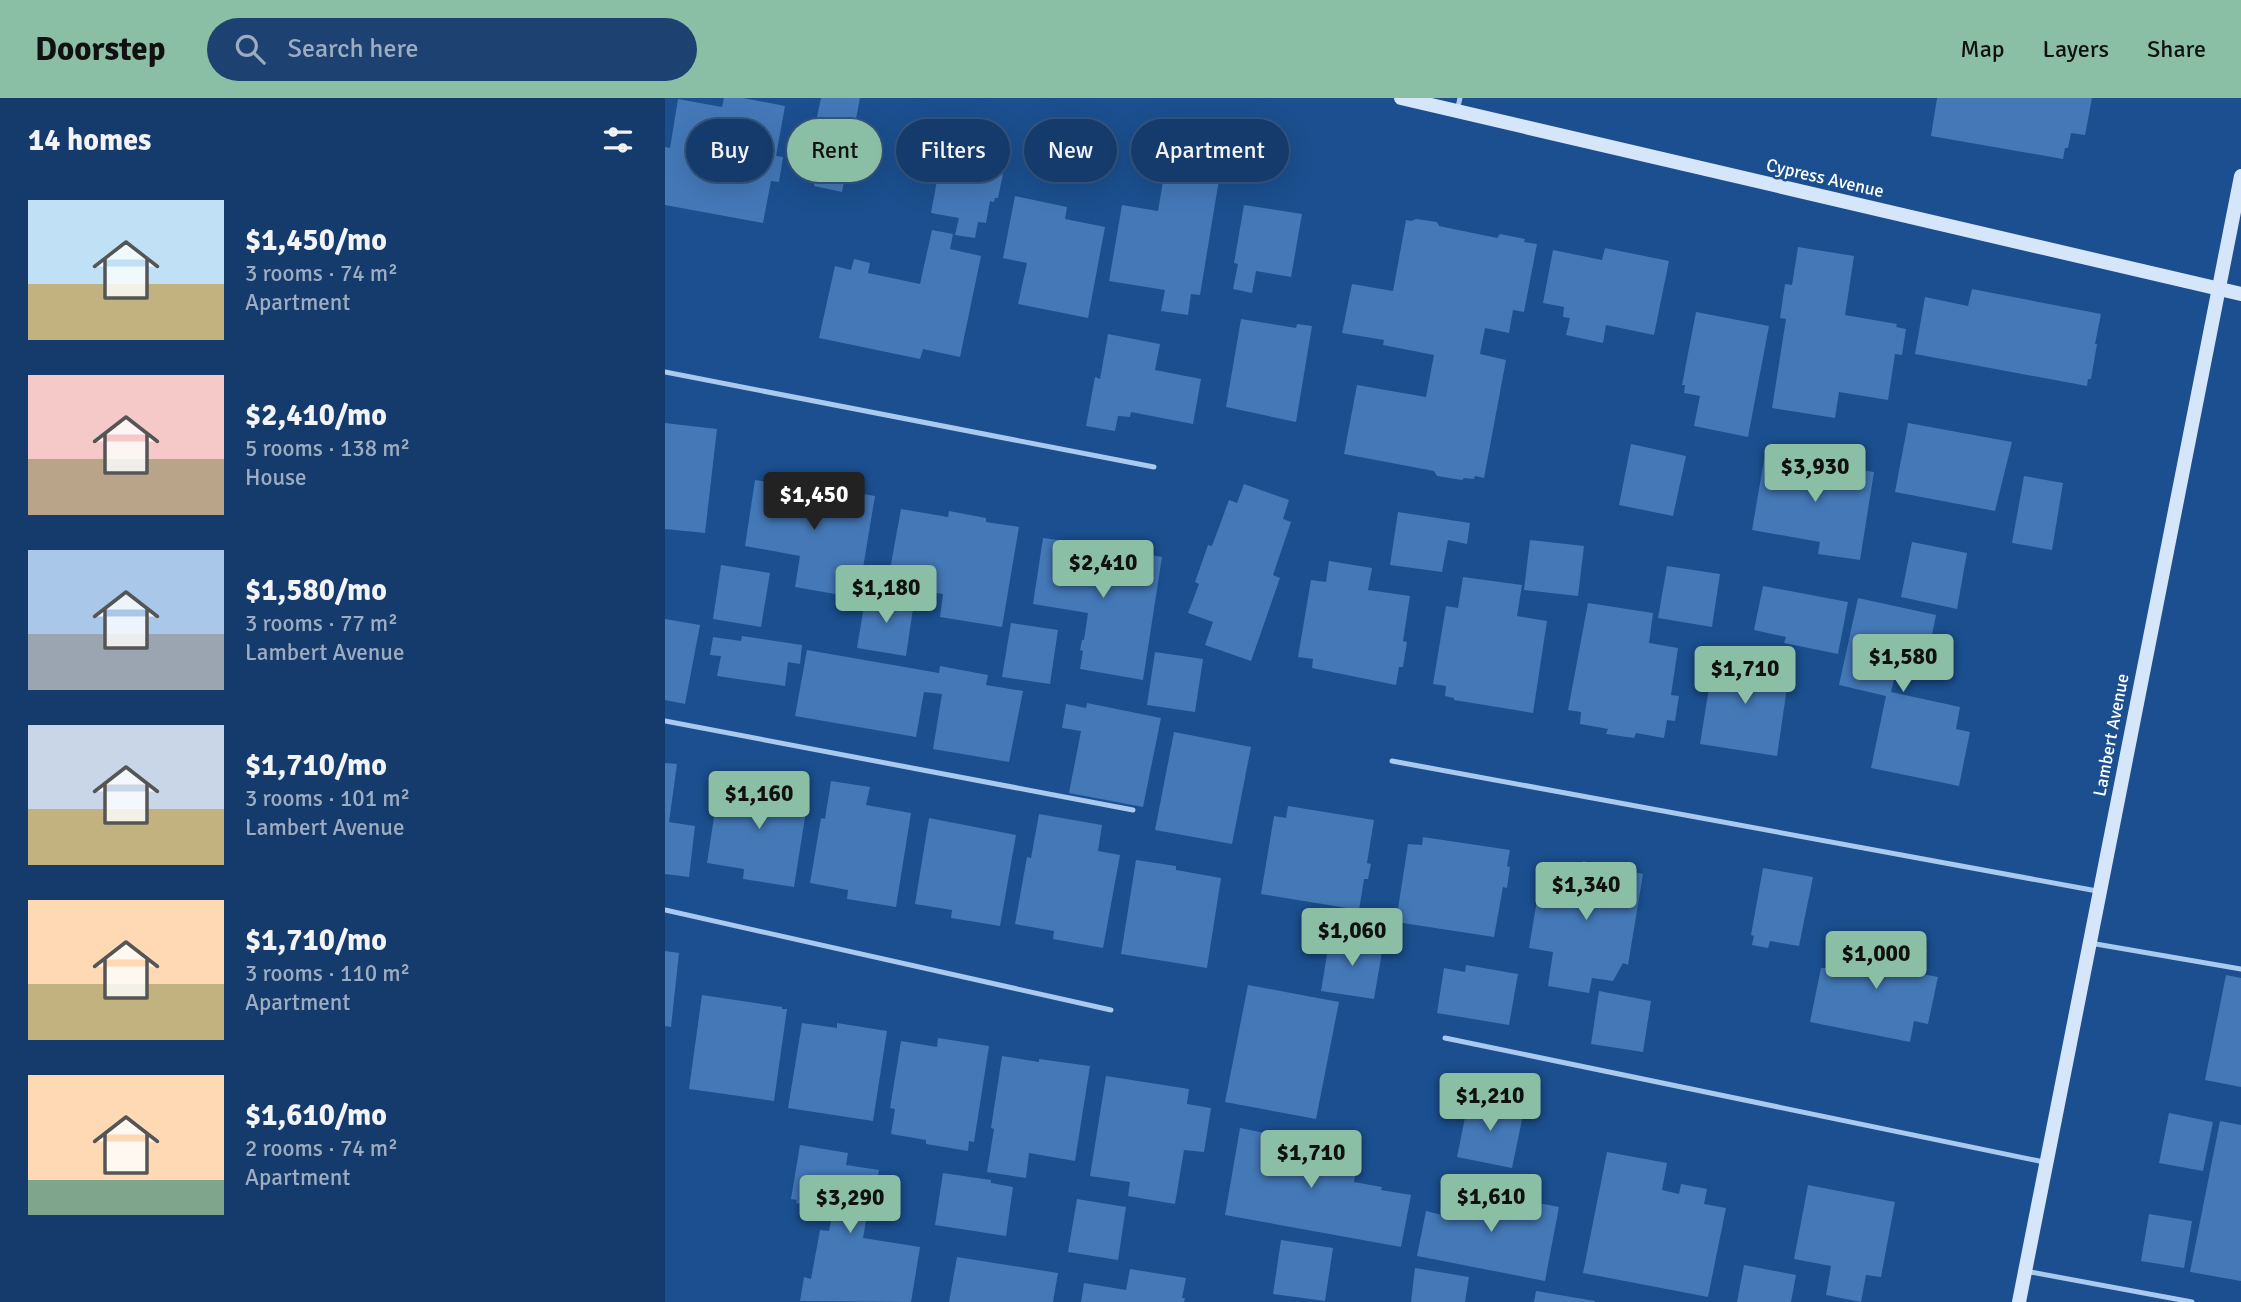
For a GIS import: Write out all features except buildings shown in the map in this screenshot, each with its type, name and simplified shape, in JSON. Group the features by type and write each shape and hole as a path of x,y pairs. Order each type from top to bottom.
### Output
{"street":[{"name":"Cypress Avenue","path":"1401,98 1459,105 2241,294"},
{"name":"Lambert Avenue","path":"2019,1302 2241,176"}],"lane":[{"path":"665,372 1154,467"},
{"path":"665,722 1133,810"},
{"path":"1392,761 2100,892"},
{"path":"665,911 1111,1010"},
{"path":"2090,943 2241,969"},
{"path":"1445,1038 2047,1163"},
{"path":"2025,1271 2192,1302"}]}
